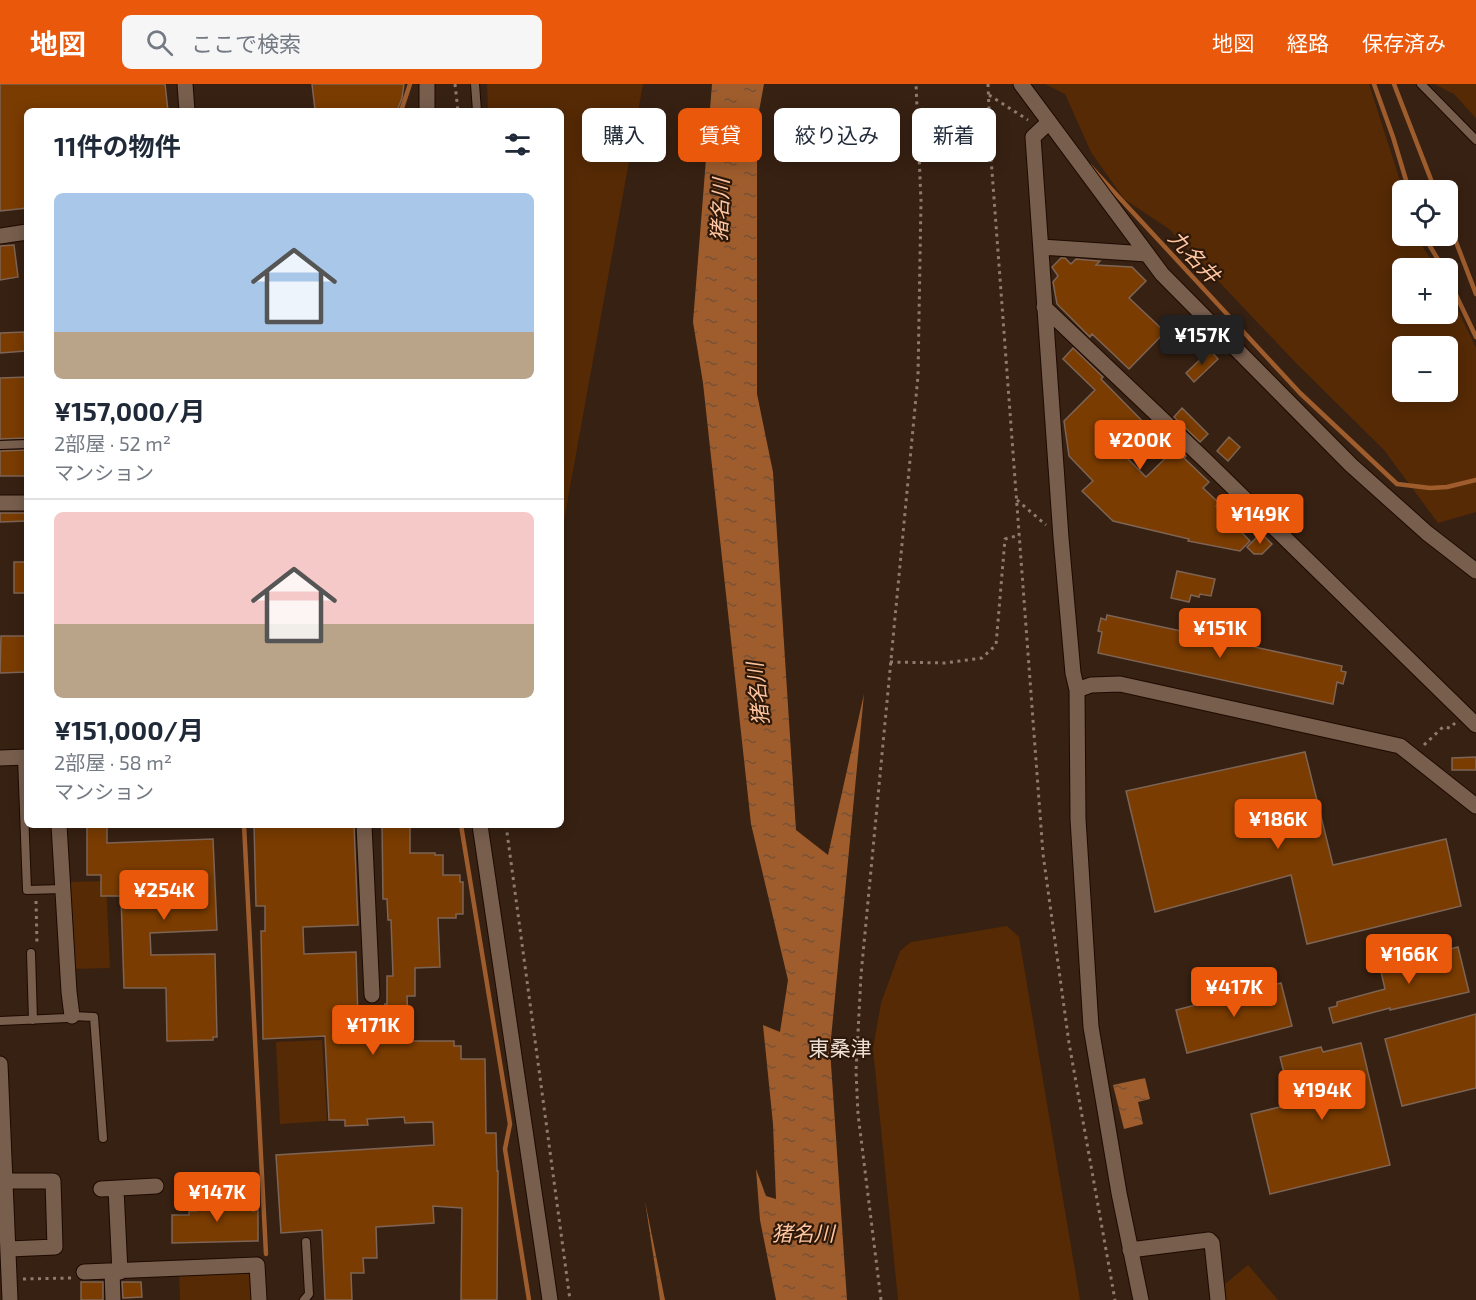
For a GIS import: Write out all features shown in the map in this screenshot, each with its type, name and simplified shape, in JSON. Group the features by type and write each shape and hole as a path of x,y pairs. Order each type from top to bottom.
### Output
{"street":[{"path":"185,84 187,108"},
{"path":"427,84 427,108"},
{"path":"1021,84 1046,125 1162,274 1351,465 1427,533 1476,571"},
{"path":"1046,125 1033,137 1061,538 1073,674 1077,690 1078,819 1091,1027 1130,1250 1141,1300"},
{"path":"0,236 24,232"},
{"path":"1041,247 1147,254"},
{"path":"1044,307 1206,460 1476,725"},
{"path":"0,503 24,502"},
{"path":"1077,690 1091,685 1120,684 1400,746 1476,806"},
{"path":"0,758 24,757"},
{"path":"59,828 72,1016"},
{"path":"364,828 372,995"},
{"path":"480,828 549,1300"},
{"path":"0,1064 10,1300"},
{"path":"5,1181 53,1181 55,1247 9,1249"},
{"path":"113,1300 116,1271 109,1189 156,1186"},
{"path":"1130,1250 1209,1240 1212,1243 1218,1300"},
{"path":"84,1272 257,1265 260,1300"}],"lane":[{"path":"475,84 477,108"},
{"path":"1421,84 1476,140"},
{"path":"0,445 24,444"},
{"path":"26,828 27,890 63,889"},
{"path":"31,953 33,1020"},
{"path":"0,1021 72,1016 94,1017 104,1138"},
{"path":"304,1300 309,1294 306,1242"}],"path":[{"path":"455,84 458,108"},
{"path":"881,1300 858,1114 856,1071 861,975 918,376 921,201 916,84"},
{"path":"988,84 991,158 1043,854 1069,1043 1115,1300"},
{"path":"989,94 1046,125"},
{"path":"1017,500 1061,538"},
{"path":"890,662 945,663 982,658 996,645 1005,539 1020,535"},
{"path":"1414,755 1443,727 1450,728 1464,714"},
{"path":"507,828 570,1300"},
{"path":"31,953 32,945 37,945 36,890"},
{"path":"10,1279 80,1277 84,1272"}],"shaded area":[{"path":"487,84 643,84 639,108 582,108 582,162 629,162 564,520 564,108 488,108"},
{"path":"1045,84 1369,84 1400,180 1392,180 1392,246 1423,246 1430,258 1392,258 1392,324 1458,324 1458,310 1476,348 1476,512 1438,523 1384,450 1296,363 1169,229 1124,199 1091,152 1065,94"},
{"path":"1434,84 1476,84 1476,118 1454,94"},
{"path":"106,881 110,968 70,969 67,882"},
{"path":"1007,926 1019,937 1080,1300 898,1300 873,1049 881,1003 900,951 911,942"},
{"path":"322,1040 327,1121 280,1124 276,1042"},
{"path":"1248,1265 1278,1300 1220,1300 1219,1289"},
{"path":"248,1272 251,1274 253,1300 180,1300 179,1274"}],"water":[{"name":"猪名川","path":"712,84 764,84 760,108 710,108"},
{"name":"猪名川","path":"706,162 757,162 757,394 773,472 796,830 828,855 864,694 830,1049 847,1300 776,1300 760,1220 756,1169 766,1196 776,1199 773,1124 763,1025 780,1032 788,980 751,824 703,383 693,322"},
{"path":"1145,1078 1150,1099 1138,1102 1143,1124 1124,1129 1113,1085"},
{"path":"645,1201 665,1300 660,1300"}],"building":[{"path":"0,84 165,84 168,108 24,108 24,208 0,211"},
{"path":"312,84 404,84 398,108 315,108"},
{"path":"14,245 18,277 0,280 0,246"},
{"path":"1061,258 1065,258 1071,264 1076,259 1100,261 1096,265 1132,267 1146,281 1129,298 1165,332 1129,369 1092,334 1090,337 1057,304 1053,282 1058,276 1052,267"},
{"path":"24,332 24,351 0,353 0,333"},
{"path":"1073,348 1154,433 1128,459 1146,477 1177,447 1186,456 1184,458 1209,482 1203,488 1219,503 1216,506 1250,541 1240,551 1188,541 1189,539 1113,521 1082,491 1093,481 1069,456 1064,421 1095,390 1063,359"},
{"path":"1210,350 1218,359 1194,382 1186,373"},
{"path":"24,377 24,438 0,439 0,378"},
{"path":"1182,408 1208,434 1200,442 1174,417"},
{"path":"1229,437 1240,447 1228,461 1217,451"},
{"path":"24,450 24,476 0,476 0,451"},
{"path":"0,513 24,513 24,521 0,522"},
{"path":"1261,533 1272,544 1262,554 1254,554 1247,547"},
{"path":"14,562 24,562 24,593 14,593"},
{"path":"1177,571 1215,579 1211,596 1191,595 1189,602 1171,598"},
{"path":"1107,615 1342,666 1341,671 1346,672 1343,684 1337,682 1333,704 1098,653 1102,632 1098,631 1101,618 1106,620"},
{"path":"1,636 24,636 24,672 0,673"},
{"path":"1305,752 1333,865 1446,839 1461,906 1307,944 1291,875 1155,912 1126,791"},
{"path":"1476,757 1476,770 1452,770 1452,758"},
{"path":"87,828 107,828 107,843 213,839 217,930 150,933 151,955 215,954 217,1037 213,1037 213,1040 167,1041 166,988 124,988 121,896 101,896 101,875 87,875"},
{"path":"254,828 354,828 358,925 303,927 304,954 356,952 358,1018 384,1017 385,1004 387,1004 387,976 393,976 391,920 388,920 387,899 383,899 382,828 410,828 410,853 443,855 443,875 460,875 460,882 463,882 463,914 456,914 456,918 438,918 440,967 415,968 415,996 407,996 409,1041 454,1041 454,1046 461,1046 461,1059 485,1059 486,1133 496,1133 498,1171 497,1300 461,1300 462,1208 433,1206 434,1223 376,1227 377,1258 363,1258 364,1273 351,1273 352,1300 325,1300 322,1230 281,1233 276,1155 434,1145 433,1122 405,1123 404,1117 367,1119 368,1125 345,1126 345,1120 329,1120 325,1036 263,1039 261,931 265,931 265,906 256,906"},
{"path":"1458,947 1469,992 1390,1010 1390,1008 1333,1023 1329,1008 1337,1006 1337,1002 1385,989 1380,967"},
{"path":"1281,983 1292,1026 1187,1053 1176,1010"},
{"path":"1476,1014 1476,1088 1402,1106 1385,1039"},
{"path":"1361,1043 1390,1165 1270,1194 1251,1114 1292,1104 1280,1057 1321,1047 1323,1052"},
{"path":"246,1199 246,1207 253,1207 253,1211 258,1210 258,1241 172,1243 172,1215 189,1215 189,1211 196,1211 196,1200"},
{"path":"81,1282 103,1282 103,1300 81,1300"},
{"path":"122,1282 141,1282 142,1297 123,1298"}],"waterway":[{"path":"402,108 410,84"},
{"path":"1374,84 1406,180"},
{"path":"1394,84 1431,180"},
{"name":"九名井","path":"1090,166 1300,393 1397,484 1430,488 1447,487 1476,480"},
{"path":"1430,246 1437,258"},
{"path":"1458,246 1476,294"},
{"path":"1458,299 1476,337"},
{"path":"244,828 266,1254"},
{"path":"461,828 510,1124 505,1149 529,1300"}],"district":[{"name":"東桑津","path":"840,1047"}]}
